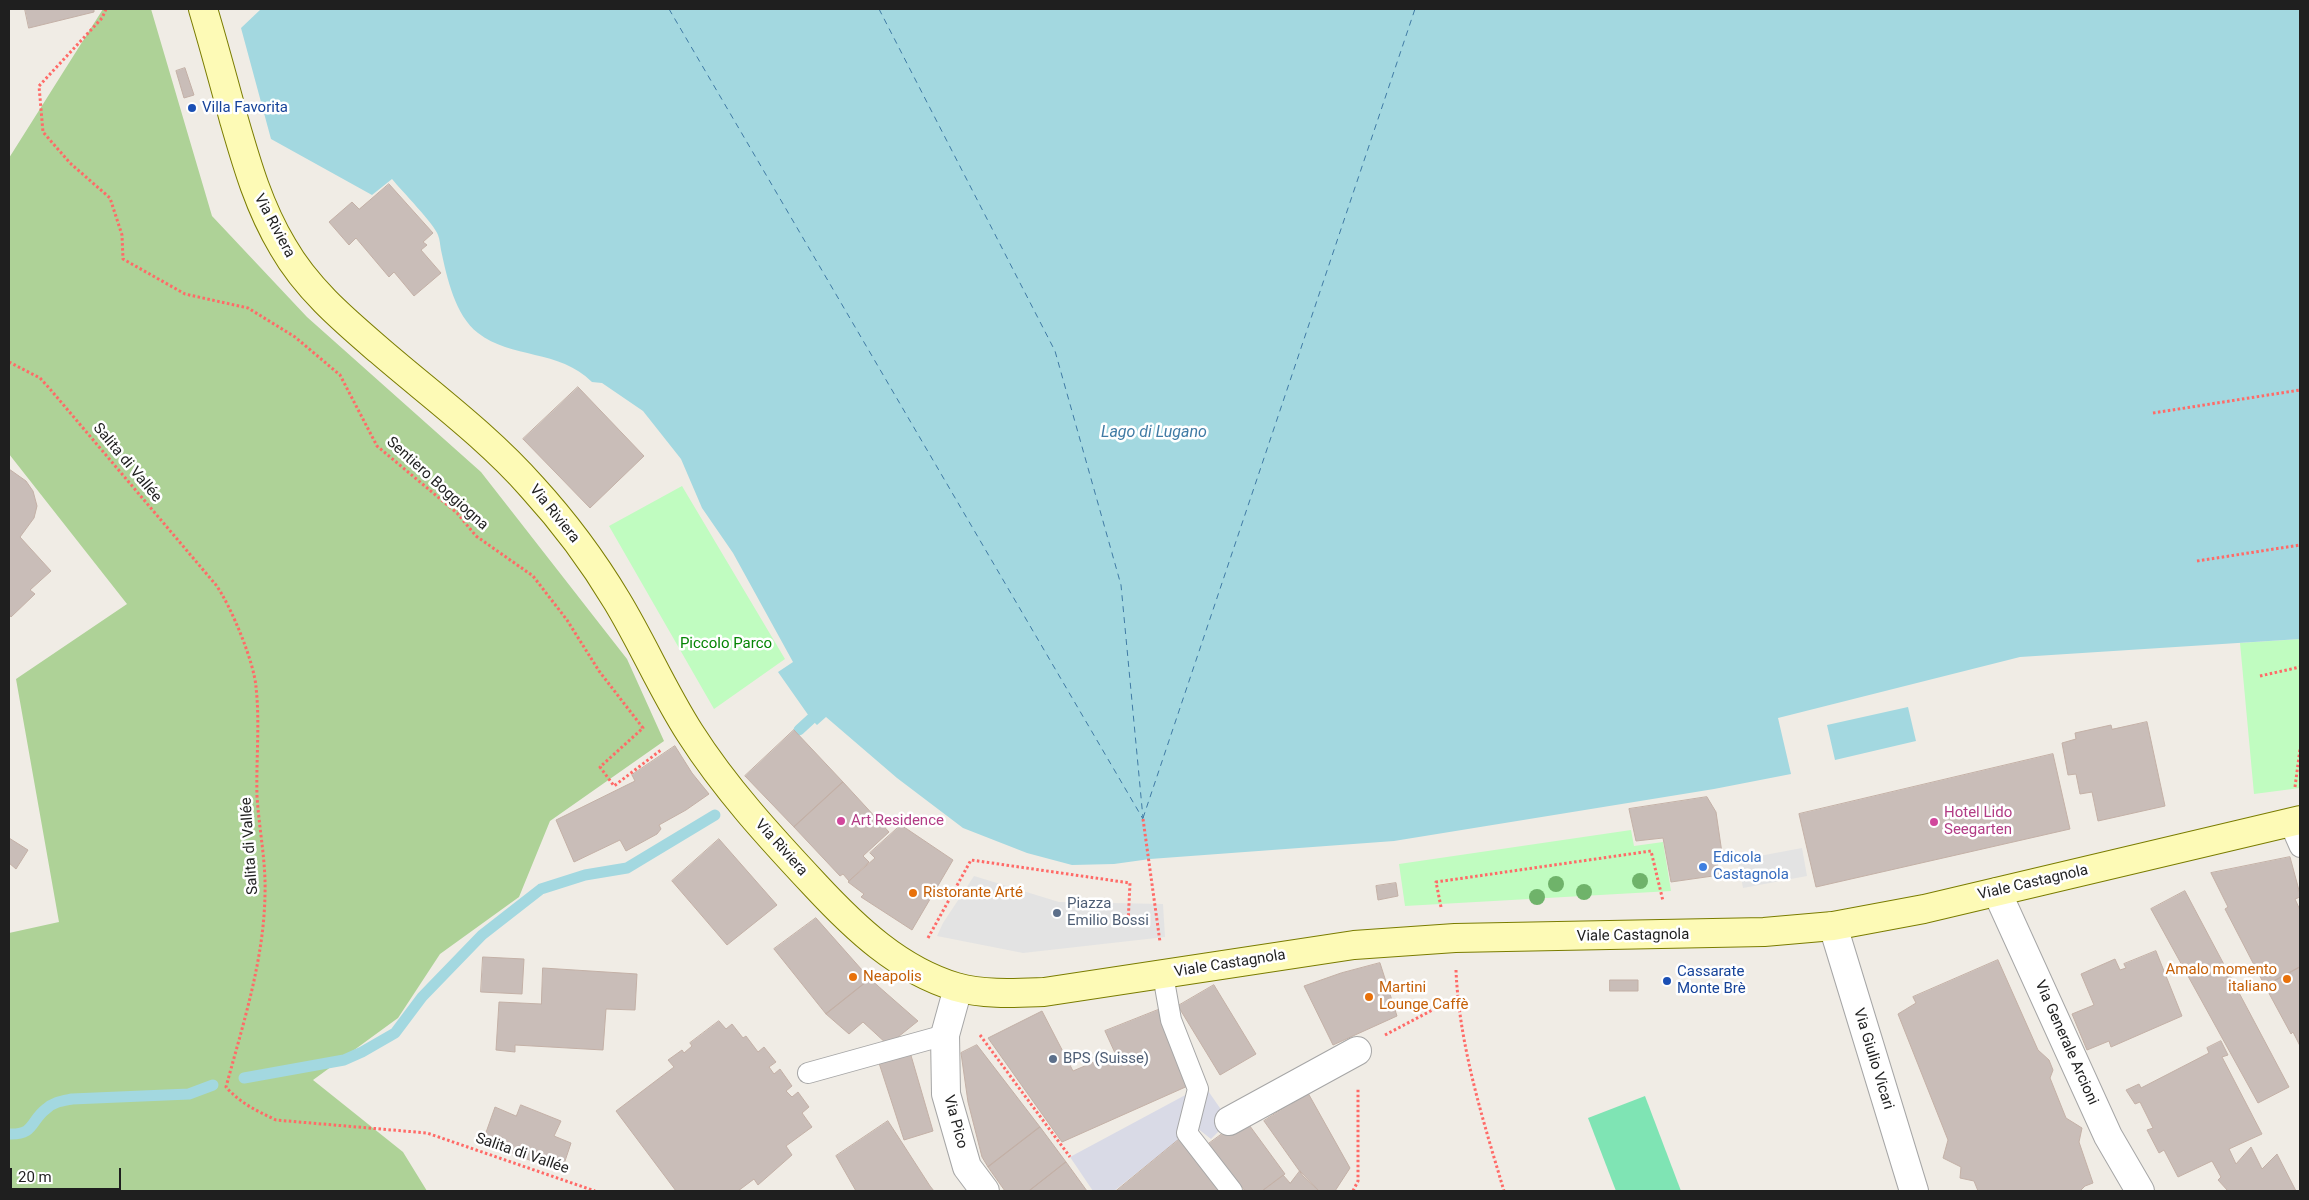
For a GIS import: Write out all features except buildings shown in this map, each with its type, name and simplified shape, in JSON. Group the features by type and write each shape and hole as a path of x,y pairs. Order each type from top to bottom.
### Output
{"main road":[{"name":"Via Riviera","path":"203,9 257,196 283,248 302,276 350,325 496,450 531,485 568,528 616,599 688,730 719,776 811,881 838,910 872,940 910,969 957,993"},
{"name":"Viale Castagnola","path":"957,993 1011,994 1044,992 1354,945 1404,940 1764,932 1833,926 1924,909 2295,821"}],"street":[{"name":"Via Generale Arcioni","path":"1997,892 2108,1136 2140,1191"},
{"name":"Via Giulio Vicari","path":"1833,926 1914,1191"},
{"name":"Via Pico","path":"957,993 945,1034 946,1094 967,1167 985,1191"},
{"path":"1229,1121 1358,1050"}],"lane":[{"path":"2295,821 2300,847"},
{"path":"1163,975 1171,1020 1198,1089 1187,1132 1232,1191"},
{"path":"808,1073 945,1034"}],"path":[{"name":"Sentiero Boggiogna","path":"106,9 102,18 39,86 43,132 70,163 110,198 122,235 123,259 185,294 248,308 295,337 340,375 377,446 456,513 476,536 533,576 566,620 599,671 643,728 600,767 614,786 688,730"},
{"name":"Salita di Vallée","path":"9,362 40,378 50,388 216,585 225,600 253,671 256,686 258,739 257,796 265,867 263,934 256,974 226,1087 236,1098 255,1111 276,1120 427,1133 595,1191"},
{"path":"2153,413 2300,390"},
{"path":"2198,561 2300,545"},
{"path":"2260,676 2300,667"},
{"path":"1143,819 1163,975"},
{"path":"1436,882 1651,851 1672,935"},
{"path":"910,969 971,860 1130,883 1128,924"},
{"path":"957,993 993,1054 1070,1157"},
{"path":"1457,997 1477,1100 1504,1191"}],"green space":[{"path":"103,9 151,9 212,216 307,317 481,472 627,659 664,741 550,821 519,897 440,954 398,1018 313,1080 403,1152 427,1191 9,1191 9,933 59,922 16,679 127,604 9,454 9,158"},
{"name":"Piccolo Parco","path":"682,486 785,659 714,709 609,526"},
{"path":"2300,639 2300,788 2254,794 2240,643"},
{"path":"1631,830 1634,846 1663,842 1671,891 1405,906 1399,864"},
{"path":"1645,1096 1681,1191 1616,1191 1588,1118"}],"shaded area":[{"path":"1802,848 1807,876 1743,888 1738,860"},
{"name":"Piazza Emilio Bossi","path":"974,876 1059,902 1163,904 1165,937 1023,953 937,936 943,923"},
{"path":"1204,1085 1229,1121 1211,1139 1197,1128 1187,1133 1114,1191 1093,1191 1070,1157"}],"water":[{"name":"Lago di Lugano","path":"261,9 2300,9 2300,639 2020,657 1778,718 1791,774 1714,789 1394,841 1150,859 1114,864 1072,865 1027,853 963,828 897,778 826,717 817,725 811,719 778,672 793,662 733,553 702,508 681,459 643,411 602,383 592,382 579,371 565,364 505,347 478,333 463,316 453,295 436,230 392,179 372,195 271,139 241,28"},
{"path":"1908,707 1916,741 1835,760 1827,725"}],"waterway":[{"path":"799,730 811,719"},
{"path":"244,1078 344,1060 362,1052 395,1033 422,997 482,935 541,889 585,875 627,868 715,815"},
{"path":"9,1134 17,1134 28,1130 41,1114 55,1103 61,1101 189,1094 213,1085"}],"ferry route":[{"path":"669,9 1143,819"},
{"path":"879,9 1055,351 1121,585 1143,818"},
{"path":"1143,818 1415,9"}],"place":[{"name":"Villa Favorita","path":"192,108"},
{"name":"Art Residence","path":"841,821"},
{"name":"Hotel Lido Seegarten","path":"1934,822"},
{"name":"Edicola Castagnola","path":"1703,867"},
{"name":"Ristorante Arté","path":"913,893"},
{"name":"Piazza Emilio Bossi","path":"1057,913"},
{"name":"Neapolis","path":"853,977"},
{"name":"Amalo momento italiano","path":"2287,979"},
{"name":"Cassarate Monte Brè","path":"1667,981"},
{"name":"Martini Lounge Caffè","path":"1369,997"},
{"name":"BPS (Suisse)","path":"1053,1059"}]}
